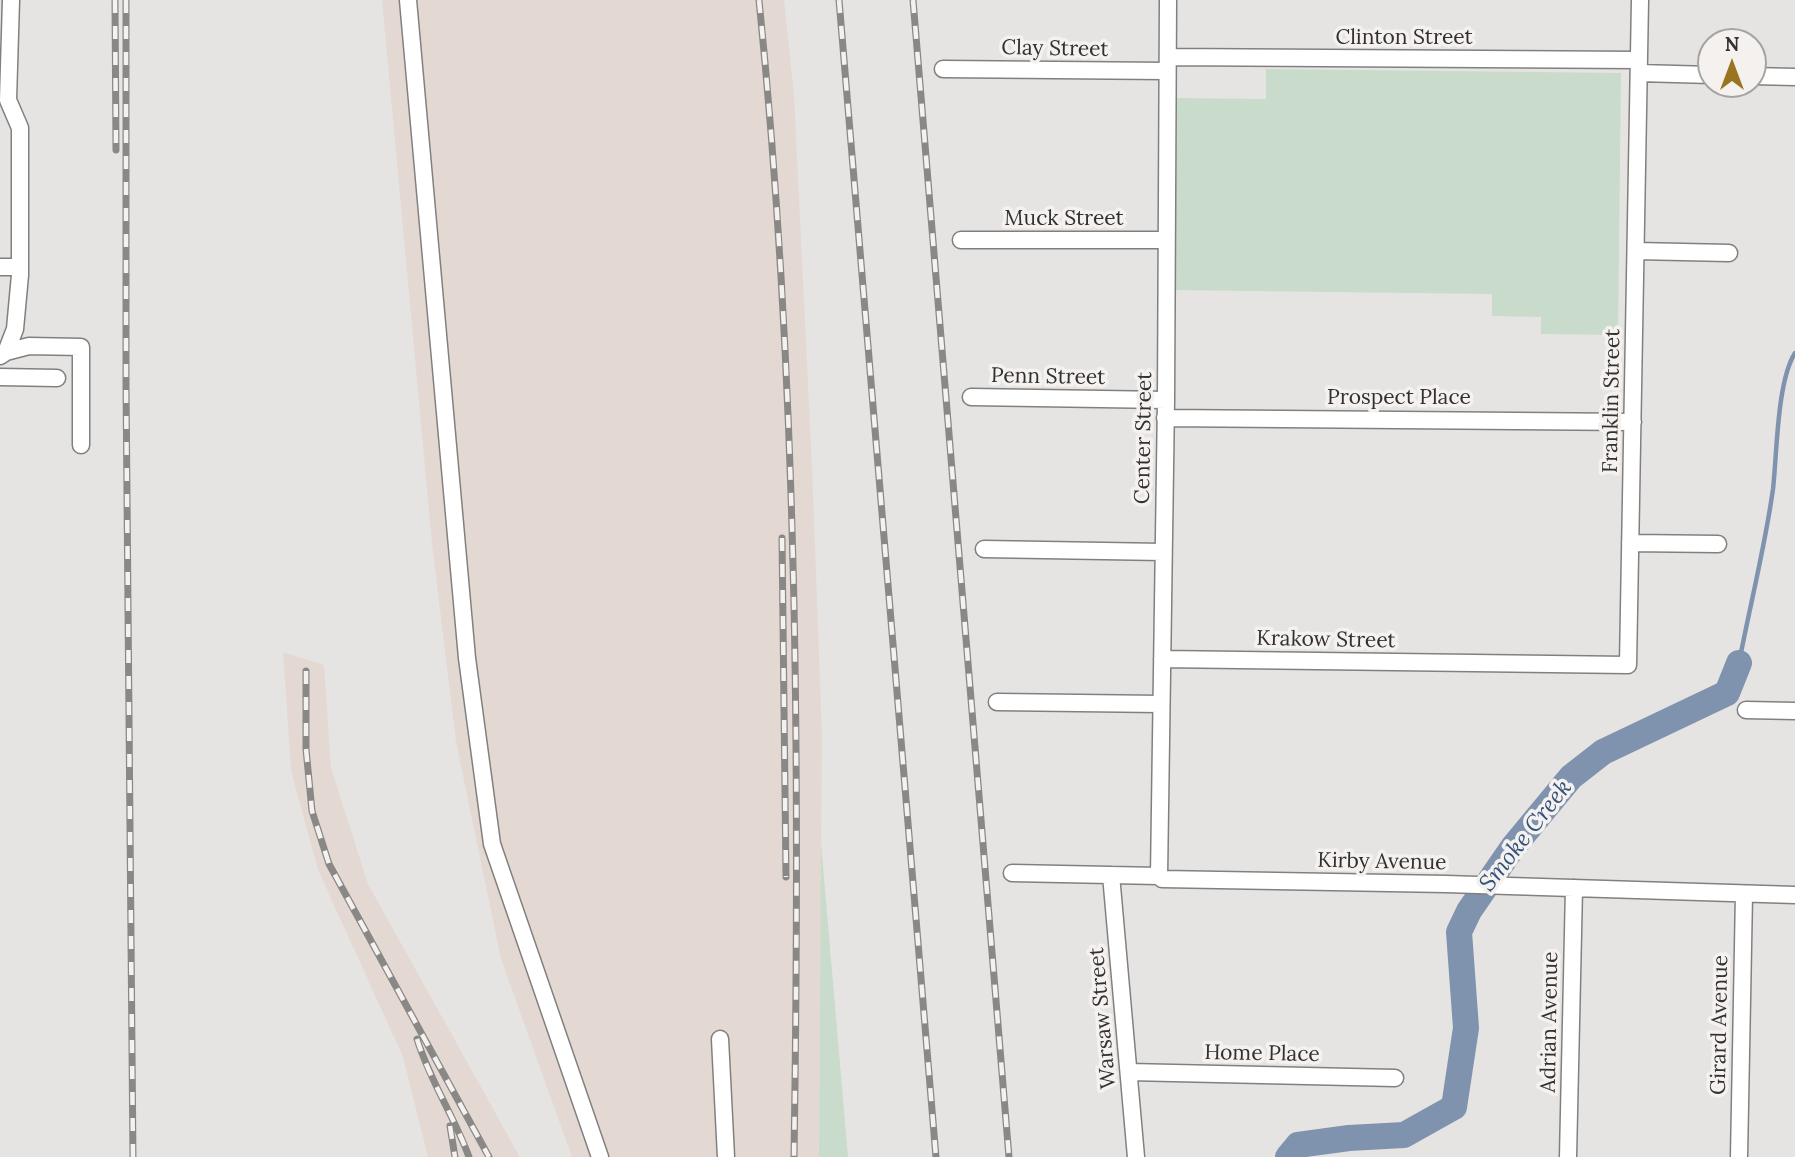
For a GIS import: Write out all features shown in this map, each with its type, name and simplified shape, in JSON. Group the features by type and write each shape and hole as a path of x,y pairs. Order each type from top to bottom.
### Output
{"street":[{"path":"3,354 15,329 20,267 20,128 8,100 11,0"},
{"path":"408,0 467,658 492,844 600,1157"},
{"name":"Center Street","path":"1159,876 1166,400 1168,0"},
{"name":"Franklin Street","path":"1490,663 1628,665 1640,0"},
{"name":"Clinton Street","path":"1168,64 1639,67 1697,73"},
{"name":"Clay Street","path":"943,69 1168,64"},
{"path":"1767,76 1795,77"},
{"name":"Muck Street","path":"961,240 1166,240"},
{"path":"1636,251 1728,253"},
{"path":"0,267 20,267"},
{"path":"3,354 29,346 81,347 81,445"},
{"path":"0,377 57,378"},
{"name":"Penn Street","path":"971,397 1166,400"},
{"name":"Prospect Place","path":"1165,418 1633,422"},
{"path":"1630,543 1718,544"},
{"path":"984,549 1163,552"},
{"name":"Krakow Street","path":"1162,659 1490,663"},
{"path":"997,702 1161,704"},
{"path":"1746,710 1795,711"},
{"name":"Kirby Avenue","path":"1012,873 1795,895"},
{"name":"Warsaw Street","path":"1111,875 1136,1157"},
{"name":"Adrian Avenue","path":"1568,1157 1574,888"},
{"name":"Girard Avenue","path":"1739,1157 1744,894"},
{"path":"720,1039 726,1157"},
{"name":"Home Place","path":"1129,1072 1395,1079"}],"shaded area":[{"path":"382,0 784,0 794,94 822,734 819,1157 572,1157 501,959 456,742 432,544"},
{"path":"283,652 324,665 331,768 368,884 520,1157 428,1157 403,1057 318,870 291,771"}],"green space":[{"path":"1266,69 1621,73 1618,335 1541,334 1541,317 1492,316 1492,294 1170,290 1172,98 1266,99"},
{"path":"821,843 848,1157 819,1157"}],"waterway":[{"name":"Smoke Creek","path":"1739,663 1770,511 1781,399 1789,365 1795,353"},
{"name":"Smoke Creek","path":"1288,1157 1298,1145 1349,1138 1404,1135 1454,1107 1466,1028 1459,932 1469,911 1513,847 1571,777 1603,752 1727,693 1739,663"}],"railway":[{"path":"115,0 116,150"},
{"path":"126,0 126,385 133,1157"},
{"path":"759,0 782,288 789,433 797,867 794,1157"},
{"path":"839,0 936,1157"},
{"path":"913,0 1009,1157"},
{"path":"782,538 786,877"},
{"path":"306,671 306,749 312,811 329,864 489,1157"},
{"path":"417,1039 469,1157"},
{"path":"450,1126 455,1157"}]}
